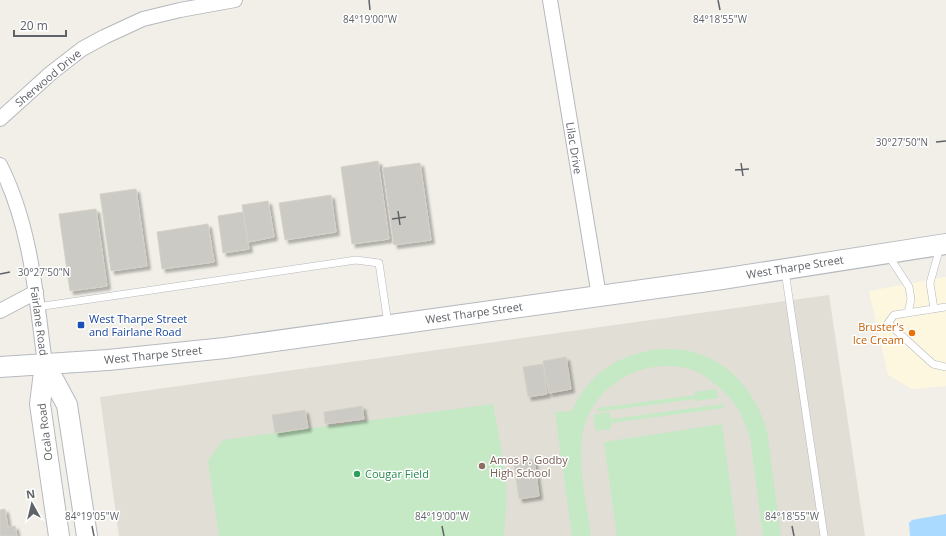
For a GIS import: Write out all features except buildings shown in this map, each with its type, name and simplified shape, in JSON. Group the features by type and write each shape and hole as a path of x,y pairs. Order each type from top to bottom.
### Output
{"main road":[{"name":"West Tharpe Street","path":"0,367 108,360 225,348 599,296 943,244"},
{"name":"Ocala Road","path":"45,364 40,404 59,536"},
{"name":"Ocala Road","path":"45,364 67,405 87,536"}],"street":[{"name":"Sherwood Drive","path":"0,118 51,73 82,49 104,37 143,19 180,10 235,0"},
{"name":"Lilac Drive","path":"550,0 599,296"},
{"name":"Fairlane Road","path":"0,165 8,180 29,248 45,364"},
{"path":"0,311 36,292"}],"lane":[{"path":"934,309 930,283 943,244"},
{"path":"886,253 909,287 911,299 908,313"},
{"path":"37,307 356,260 379,263 388,325"},
{"path":"785,269 824,536"},
{"path":"946,307 894,315 888,323 933,364 946,366"}],"shaded area":[{"name":"Bruster's Ice Cream","path":"946,277 946,386 912,389 888,375 869,291"},
{"name":"Amos P. Godby High School","path":"829,295 865,536 119,536 100,397"}],"green space":[{"path":"659,349 685,350 707,357 730,372 749,393 757,405 767,431 781,536 763,536 750,437 744,420 736,406 719,387 698,372 679,367 662,366 645,369 629,375 615,383 602,394 592,408 585,424 581,451 581,465 591,536 572,536 555,412 572,411 579,397 587,386 597,376 618,361 644,352"},
{"path":"717,389 718,398 696,401 695,399 598,412 597,408 695,395 695,392"},
{"name":"Cougar Field","path":"493,404 506,487 504,536 219,536 208,461 223,440"},
{"path":"723,404 724,408 611,423 611,429 596,431 593,415 609,412 611,419"},
{"path":"722,424 737,536 617,536 604,442"}],"water":[{"path":"946,514 946,536 910,536 909,523 912,520"}],"place":[{"name":"West Tharpe Street and Fairlane Road","path":"81,325"},
{"name":"Bruster's Ice Cream","path":"912,333"},
{"name":"Amos P. Godby High School","path":"482,466"},
{"name":"Cougar Field","path":"357,474"}]}
